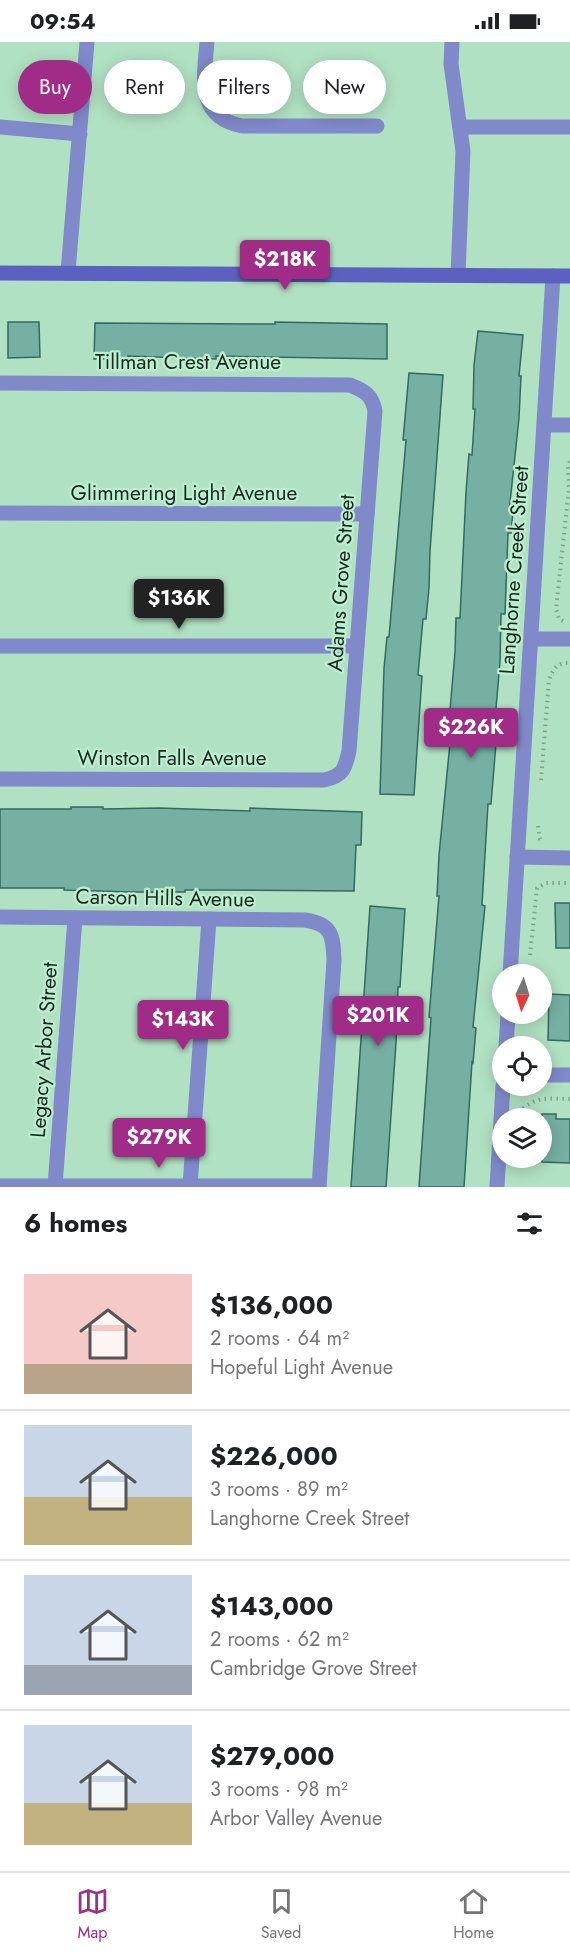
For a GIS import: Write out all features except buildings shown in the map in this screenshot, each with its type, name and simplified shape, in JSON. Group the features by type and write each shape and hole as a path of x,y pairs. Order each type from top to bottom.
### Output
{"street":[{"path":"68,272 87,42"},
{"path":"207,42 205,96 220,118 230,124 242,126 377,126"},
{"path":"452,42 451,64 463,151 458,275"},
{"path":"0,127 80,134"},
{"path":"460,127 570,127"},
{"path":"0,273 570,276"},
{"name":"Langhorne Creek Street","path":"511,964 553,276"},
{"name":"Tillman Crest Avenue","path":"0,383 331,384 350,385 364,390 371,397"},
{"name":"Adams Grove Street","path":"342,771 349,751 368,514 375,411 371,397"},
{"path":"544,425 570,425"},
{"name":"Glimmering Light Avenue","path":"0,513 368,514"},
{"path":"531,639 569,631"},
{"path":"0,646 357,646"},
{"name":"Winston Falls Avenue","path":"0,779 324,780 342,771"},
{"path":"517,857 570,858"},
{"name":"Carson Hills Avenue","path":"0,917 305,920 319,922 327,928 332,937 334,960 319,1186"},
{"name":"Legacy Arbor Street","path":"55,1186 75,918"},
{"path":"190,1186 209,919"},
{"path":"552,1075 570,1075"},
{"path":"497,1187 502,1096"},
{"path":"0,1186 319,1186"}],"path":[{"path":"569,631 559,619 556,609 570,461"},
{"path":"541,782 549,680 554,668 563,663 570,663"},
{"path":"538,816 537,827 540,839 549,846"},
{"path":"530,964 537,888 546,883 570,883"},
{"path":"522,1108 538,1099 570,1099"}]}
